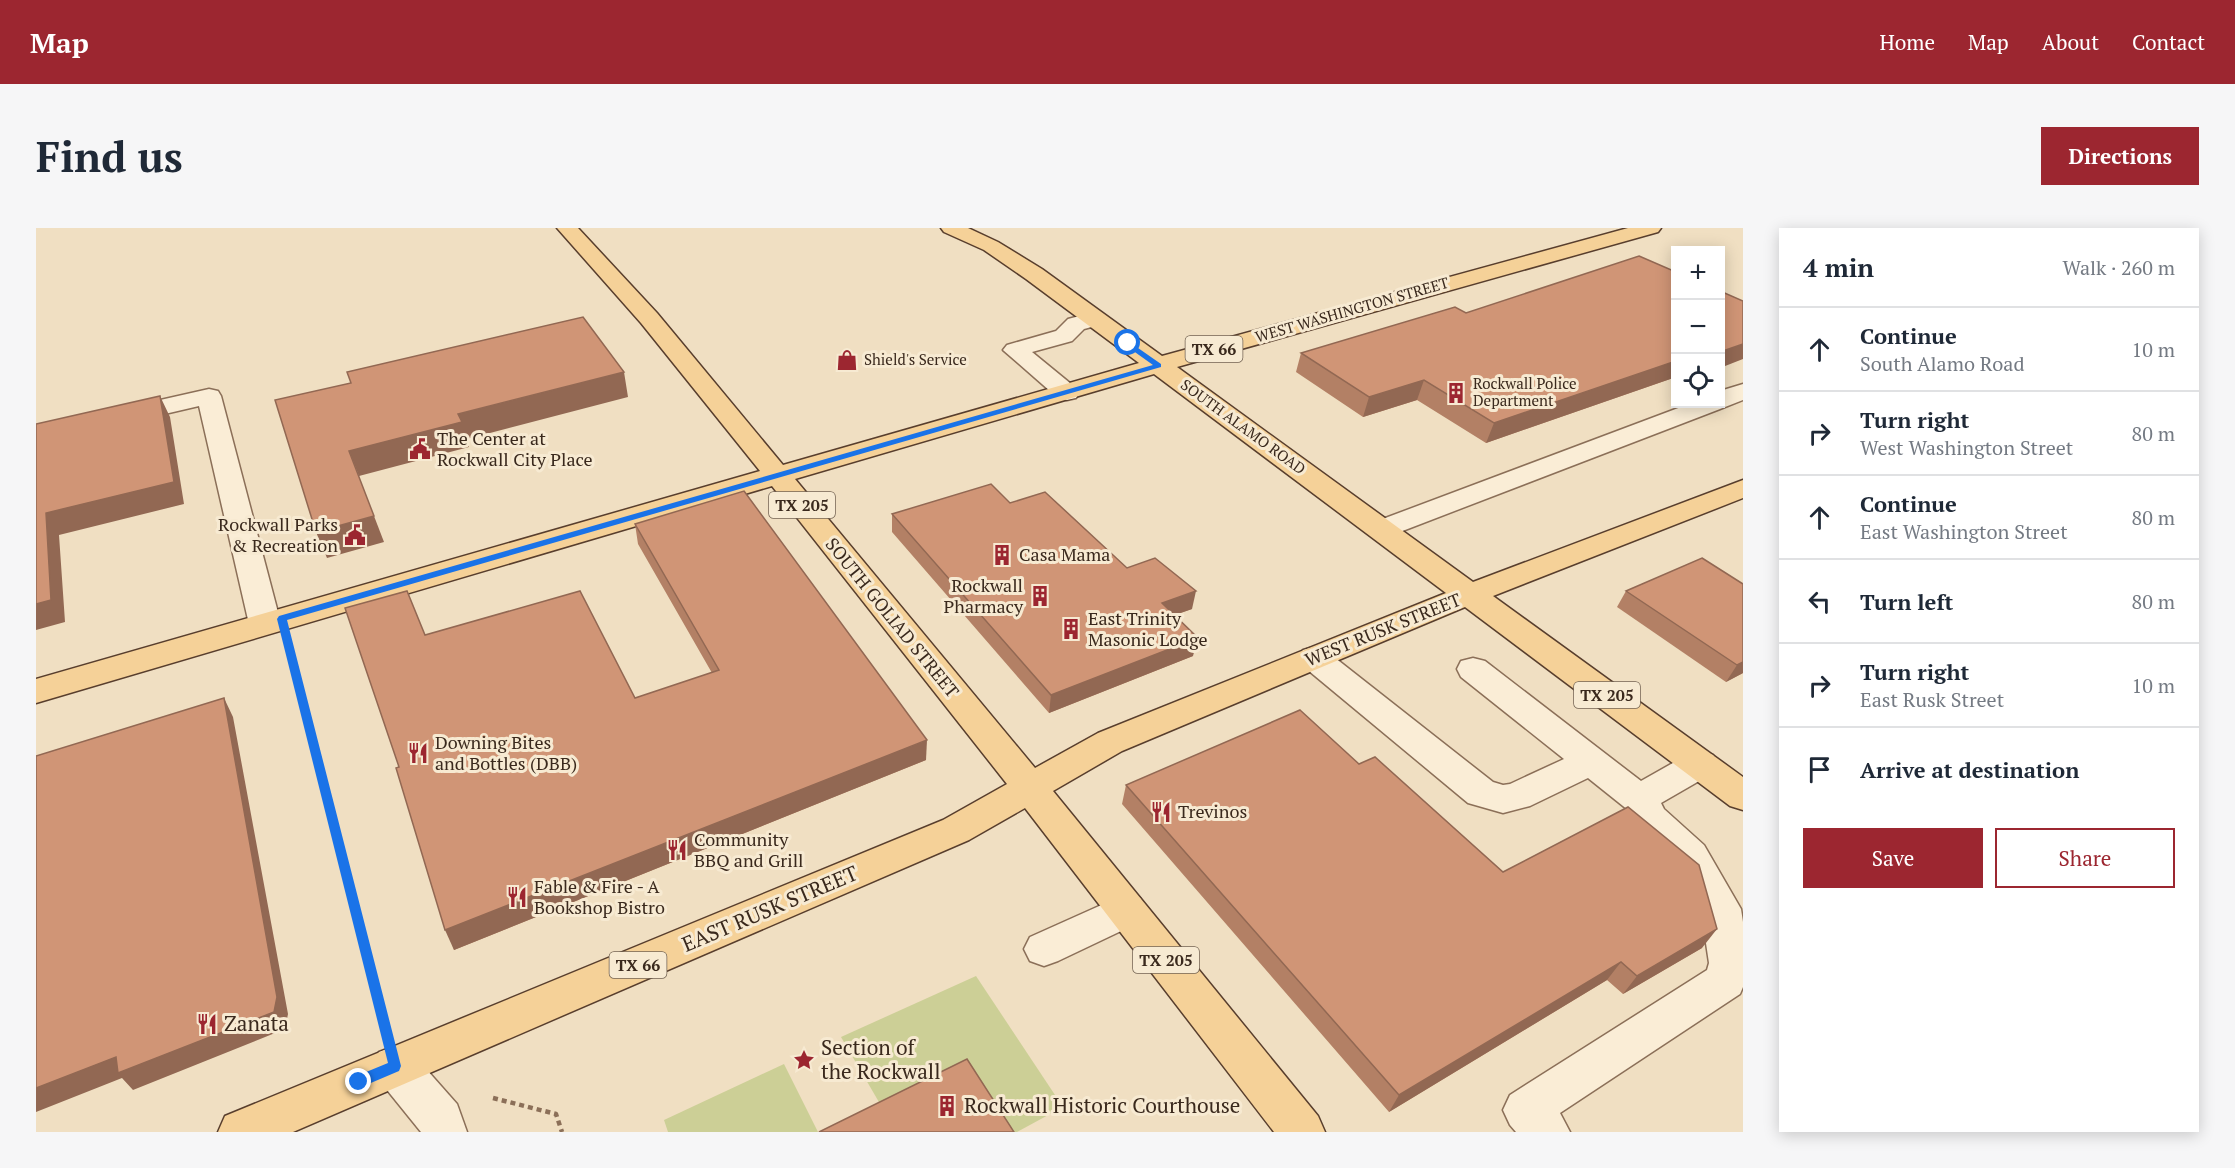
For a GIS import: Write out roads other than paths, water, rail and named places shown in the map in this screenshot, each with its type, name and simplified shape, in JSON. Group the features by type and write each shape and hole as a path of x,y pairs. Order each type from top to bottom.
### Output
{"main road":[{"name":"SOUTH GOLIAD STREET","path":"567,228 649,318 1030,789"},
{"name":"SOUTH ALAMO ROAD","path":"951,228 1010,257 1470,594"},
{"name":"WEST WASHINGTON STREET","path":"777,475 1651,228"},
{"name":"TX 66","path":"36,691 777,475"},
{"name":"WEST RUSK STREET","path":"1030,789 1110,742 1470,594 1743,488"},
{"name":"TX 205","path":"1470,594 1743,796"},
{"name":"TX 205","path":"1030,789 1302,1132"},
{"name":"EAST RUSK STREET","path":"241,1132 956,830 1030,789"}],"street":[{"path":"1067,393 1015,350 1064,336 1076,324 1095,319"},
{"path":"1725,398 1743,391"},
{"path":"36,436 209,396 274,621"},
{"path":"1382,529 1700,408"},
{"path":"1314,658 1481,793 1503,798 1517,796 1591,762"},
{"path":"1473,669 1642,801 1650,818 1691,856 1721,909 1730,963 1734,989 1526,1110 1547,1132"},
{"path":"1642,801 1646,795 1700,764"},
{"path":"1044,949 1126,910"},
{"path":"395,1066 441,1119 444,1132"}],"place":[{"name":"Shield's Service","path":"847,360"},
{"name":"Rockwall Police Department","path":"1456,393"},
{"name":"The Center at Rockwall City Place","path":"420,449"},
{"name":"Rockwall Parks & Recreation","path":"355,535"},
{"name":"Casa Mama","path":"1002,555"},
{"name":"Rockwall Pharmacy","path":"1040,596"},
{"name":"East Trinity Masonic Lodge","path":"1071,629"},
{"name":"Downing Bites and Bottles (DBB)","path":"418,753"},
{"name":"Trevinos","path":"1161,812"},
{"name":"Community BBQ and Grill","path":"677,850"},
{"name":"Fable & Fire - A Bookshop Bistro","path":"517,897"},
{"name":"Zanata","path":"207,1024"},
{"name":"Section of the Rockwall","path":"804,1060"},
{"name":"Rockwall Historic Courthouse","path":"947,1106"}]}
